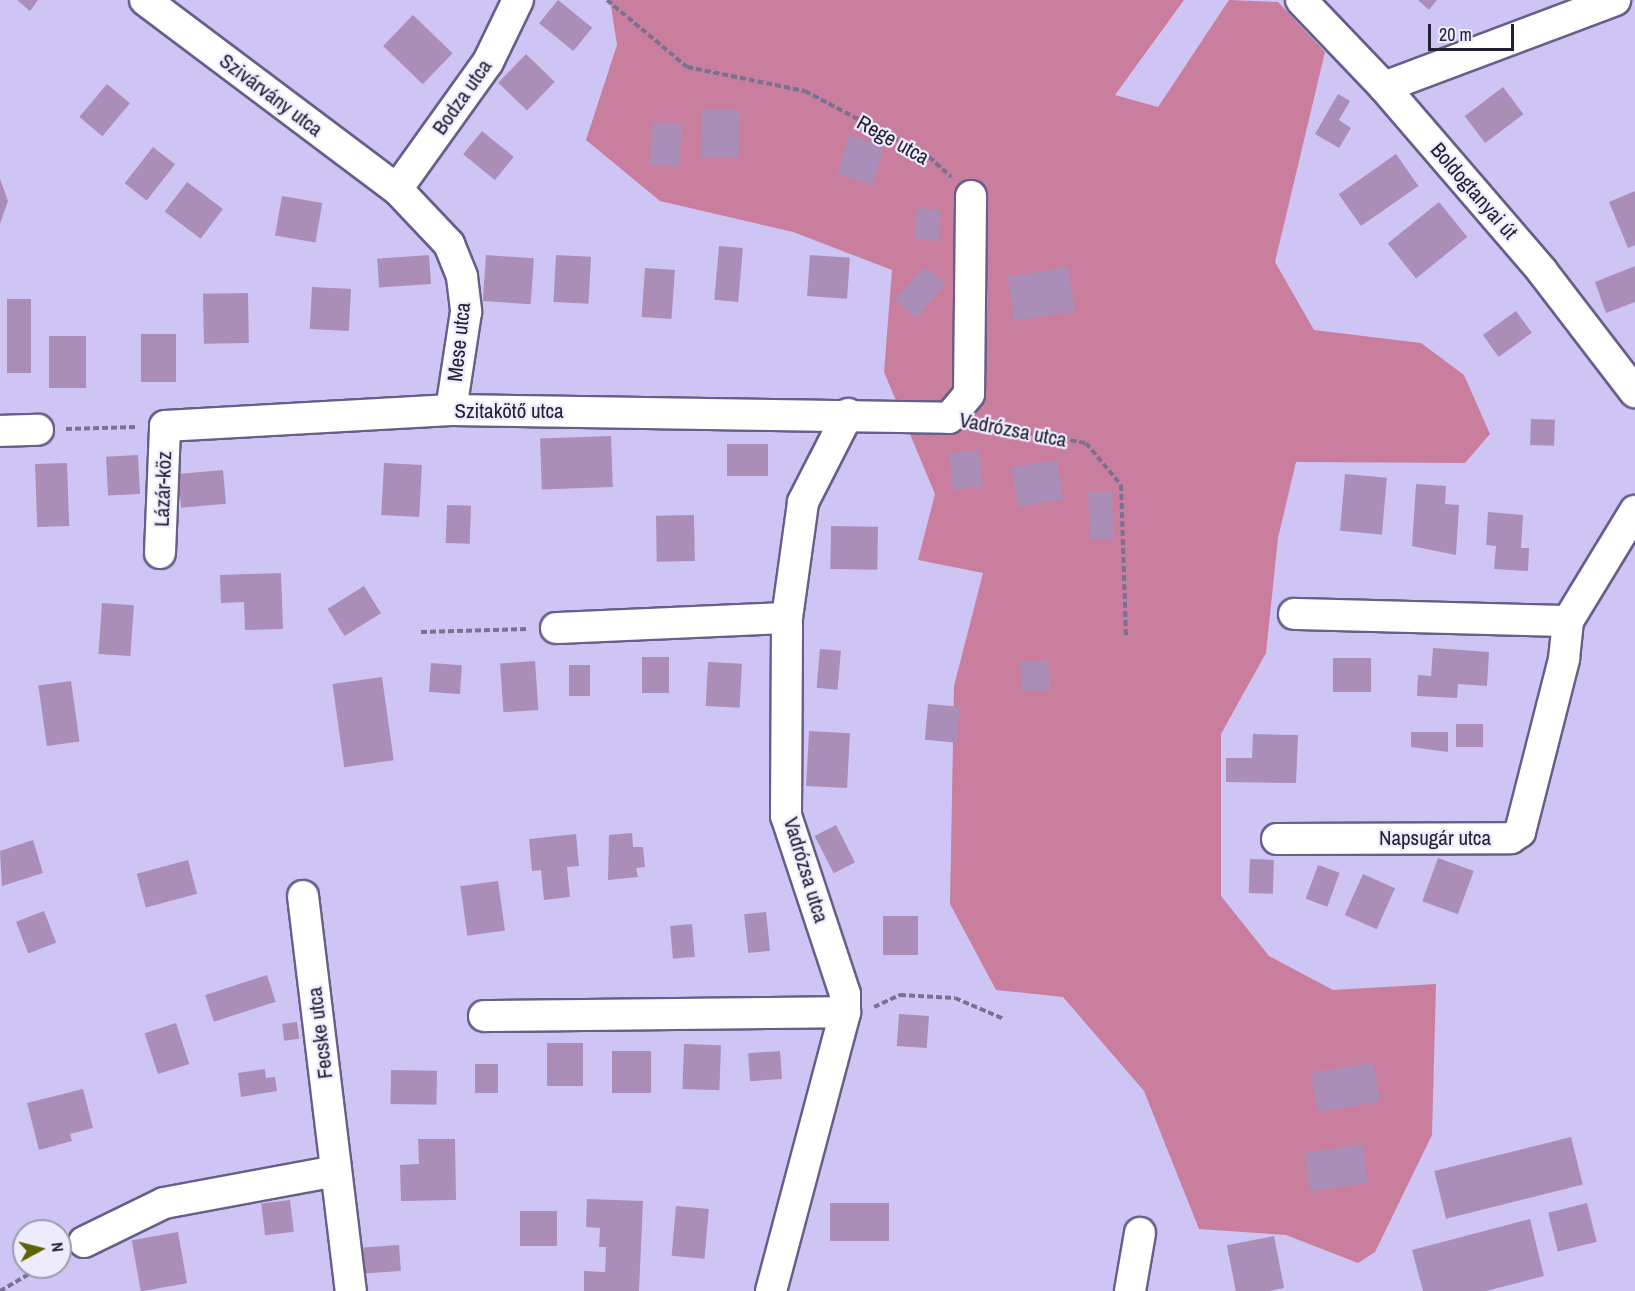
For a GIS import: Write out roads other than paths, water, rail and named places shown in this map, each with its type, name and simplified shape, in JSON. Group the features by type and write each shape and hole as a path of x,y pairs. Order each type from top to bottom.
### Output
{"street":[{"name":"Szivárvány utca","path":"145,0 397,189"},
{"name":"Bodza utca","path":"397,189 488,62 518,0"},
{"name":"Boldogtanyai út","path":"1301,0 1384,87 1542,271 1635,392"},
{"path":"1384,87 1615,0"},
{"name":"Mese utca","path":"397,189 449,244 462,277 466,312 451,410"},
{"name":"Szitakötő utca","path":"165,426 451,410 848,414 949,418 969,394 971,196"},
{"name":"Vadrózsa utca","path":"771,1291 845,1012 845,994 786,816 787,618 803,502 848,414"},
{"name":"Lázár-köz","path":"160,553 165,426"},
{"path":"0,431 38,430"},
{"name":"Napsugár utca","path":"1276,839 1511,838 1520,832 1568,621 1635,511"},
{"path":"1294,614 1568,621"},
{"path":"556,628 787,618"},
{"name":"Fecske utca","path":"303,896 351,1291"},
{"path":"484,1016 845,1012"},
{"path":"84,1242 165,1203 336,1171"},
{"path":"1130,1291 1140,1233"}]}
